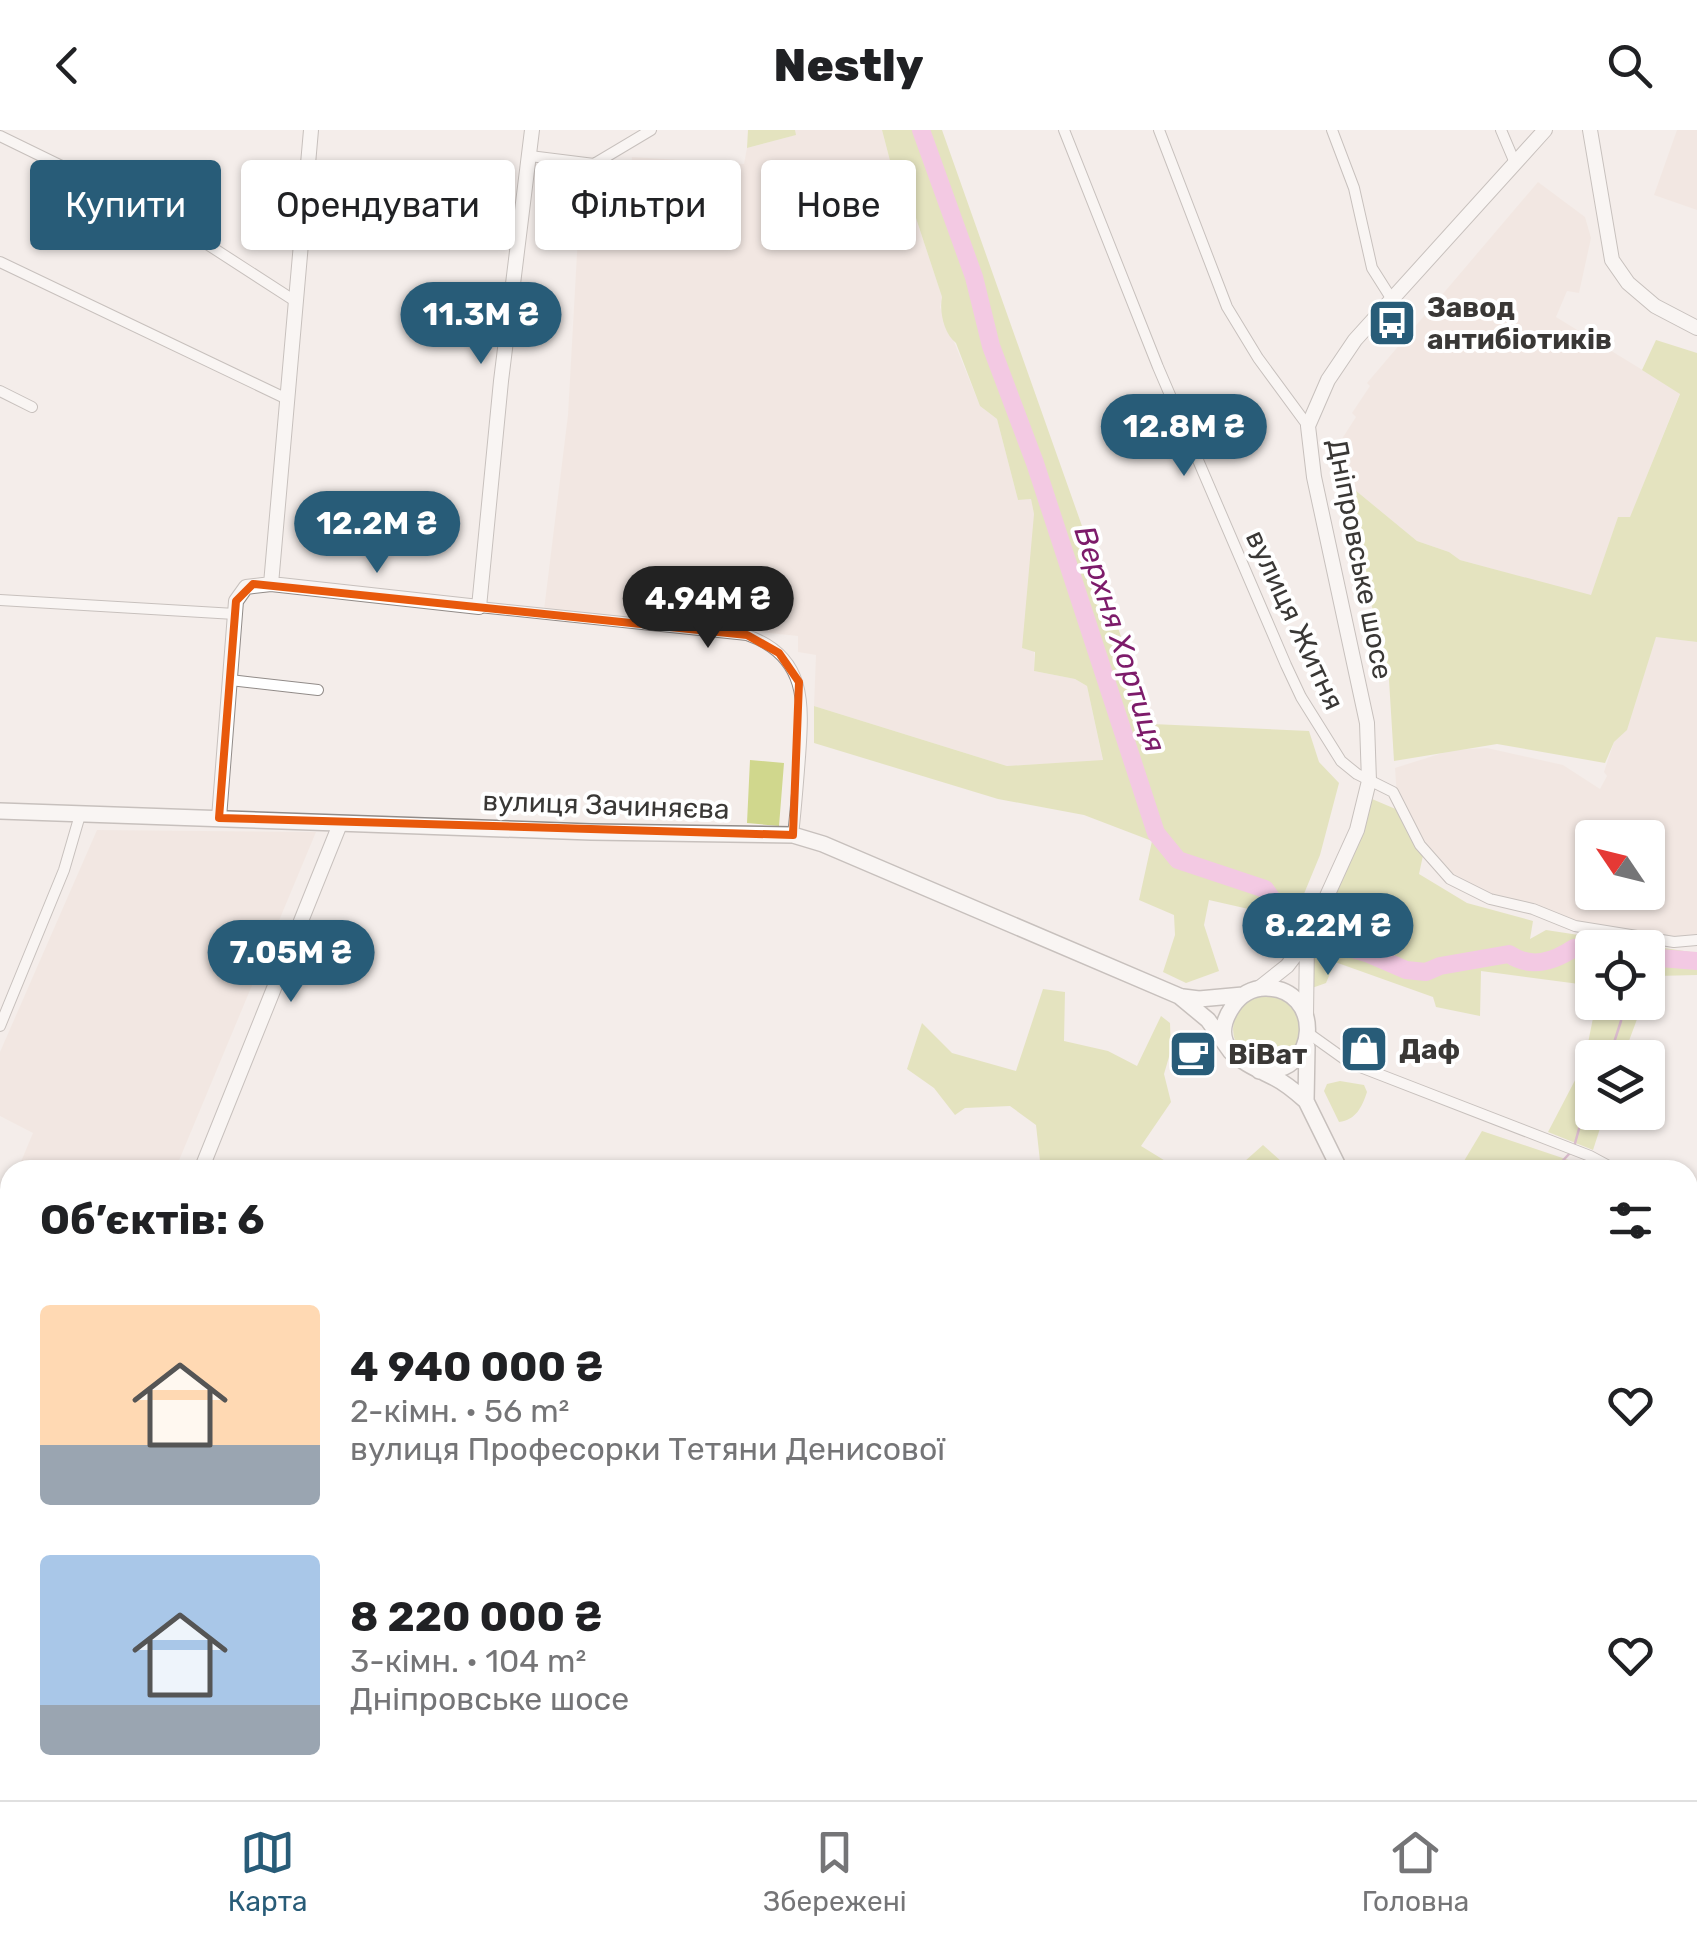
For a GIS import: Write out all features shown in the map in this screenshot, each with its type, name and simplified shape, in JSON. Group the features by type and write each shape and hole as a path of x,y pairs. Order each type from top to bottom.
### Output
{"main road":[{"name":"вулиця Зачиняєва","path":"0,811 794,835 907,879 1179,996"},
{"path":"1179,996 1199,999 1283,991 1297,1002 1306,1016 1308,1034 1306,1101"},
{"path":"1231,1052 1225,1034 1227,1016 1250,992"},
{"path":"1179,996 1208,1020 1243,1064 1279,1080 1306,1101 1335,1160"},
{"path":"1259,1071 1276,1070 1292,1063 1303,1050 1308,1034"}],"street":[{"path":"270,584 310,130"},
{"path":"478,607 532,130"},
{"path":"530,156 594,164 650,130"},
{"name":"вулиця Житня","path":"1064,130 1158,367 1301,697 1341,761 1390,790 1438,869 1469,890 1576,926 1674,942 1697,940"},
{"path":"1159,130 1227,307 1258,358 1308,426"},
{"path":"1332,130 1354,188 1372,268 1391,298"},
{"path":"1501,130 1514,163"},
{"name":"Дніпровське шосе","path":"1250,992 1287,966 1307,940 1357,830 1368,780 1367,723 1314,477 1308,426 1342,357 1545,130"},
{"path":"1590,130 1612,260 1628,283 1654,306 1697,328"},
{"path":"0,136 162,214 295,301"},
{"path":"0,262 288,399"},
{"path":"0,391 32,407"},
{"path":"219,818 240,591 253,584 270,584 746,635 779,652 799,682 804,712 794,835"},
{"path":"0,600 235,614"},
{"path":"230,680 318,690"},
{"path":"0,1026 64,870 80,814"},
{"path":"205,1160 340,824"},
{"path":"1306,1016 1307,940"},
{"path":"1308,1034 1350,1063 1595,1160"}],"highlighted area":[{"path":"253,584 747,635 779,653 799,682 793,835 219,818 236,601"}],"shaded area":[{"path":"795,130 882,130 890,160 761,160 761,250 916,250 916,218 942,297 940,307 980,406 997,419 1018,500 1031,498 1034,671 1075,679 1087,686 1103,761 1007,766 814,706 816,655 798,652 798,636 544,610 568,415 577,250 741,250 741,164 747,148 795,135"},
{"path":"1677,130 1697,130 1697,210 1654,195"},
{"path":"632,157 680,160 632,160"},
{"path":"1538,182 1585,217 1591,238 1579,293 1567,291 1556,317 1680,393 1630,518 1618,518 1591,596 1460,560 1417,541 1349,485 1353,480 1327,462 1356,417 1352,413 1370,386 1367,383"},
{"path":"1656,636 1697,642 1697,944 1665,945 1665,930 1594,930 1575,926 1490,899 1438,869 1397,798 1395,768 1452,750 1487,748 1563,765 1600,789 1614,742 1627,729"},
{"path":"97,830 316,832 179,1160 22,1160 33,1133 0,1116 0,1052"}],"green space":[{"path":"748,130 795,130 796,135 747,148"},
{"path":"882,130 942,130 1152,724 1309,731 1319,762 1339,783 1320,855 1287,935 1266,948 1253,910 1209,900 1204,925 1219,971 1186,983 1163,972 1175,935 1174,915 1139,900 1152,841 1084,815 998,799 814,743 814,706 1007,766 1103,760 1087,686 1075,679 1034,671 1035,652 1022,648 1034,514 1031,499 1018,500 997,419 980,406 956,343 946,328 942,297 916,218 916,160 890,160"},
{"path":"1656,340 1697,353 1697,642 1656,637 1627,730 1614,742 1605,763 1497,744 1394,761 1389,680 1351,517 1349,485 1417,541 1460,560 1591,595 1618,517 1630,517 1680,394 1642,370"},
{"path":"750,760 784,763 779,826 747,823"},
{"path":"1372,799 1405,813 1424,851 1419,874 1467,903 1533,921 1530,939 1546,930 1575,934 1575,983 1481,971 1480,1016 1436,1007 1433,997 1335,962 1326,983 1312,988 1315,947"},
{"path":"1665,948 1697,953 1697,975 1665,976"},
{"path":"1043,989 1065,992 1064,1041 1108,1051 1137,1066 1161,1016 1170,1023 1171,1050 1164,1074 1171,1102 1141,1146 1164,1160 1040,1160 1036,1125 1010,1106 965,1108 955,1115 934,1088 907,1069 922,1023 952,1053 1016,1071"},
{"path":"1267,995 1280,997 1291,1005 1299,1016 1299,1042 1291,1053 1280,1061 1267,1063 1254,1061 1243,1053 1235,1042 1233,1029 1235,1016 1243,1005 1254,997"},
{"path":"1593,1020 1637,1020 1629,1040 1589,1040"},
{"path":"1575,1080 1575,1130 1599,1130 1593,1150 1548,1132"},
{"path":"1340,1081 1364,1085 1367,1092 1358,1112 1339,1122 1324,1091 1327,1084"},
{"path":"1482,1131 1568,1160 1465,1160"},
{"path":"1263,1145 1280,1160 1246,1160"}],"waterway":[{"name":"Верхня Хортиця","path":"921,130 974,277 991,346 1035,463 1156,833 1178,860 1265,889 1290,924"},
{"name":"Верхня Хортиця","path":"1333,944 1329,942 1406,970 1426,972 1509,954 1525,961 1550,960 1575,948"},
{"name":"Верхня Хортиця","path":"1665,958 1697,961"},
{"path":"1615,1040 1621,1020"},
{"path":"1574,1147 1579,1130"},
{"path":"1563,1160 1570,1153"}],"place":[{"name":"Завод антибіотиків","path":"1392,323"},
{"name":"Даф","path":"1364,1049"},
{"name":"ВіВат","path":"1193,1054"}]}
